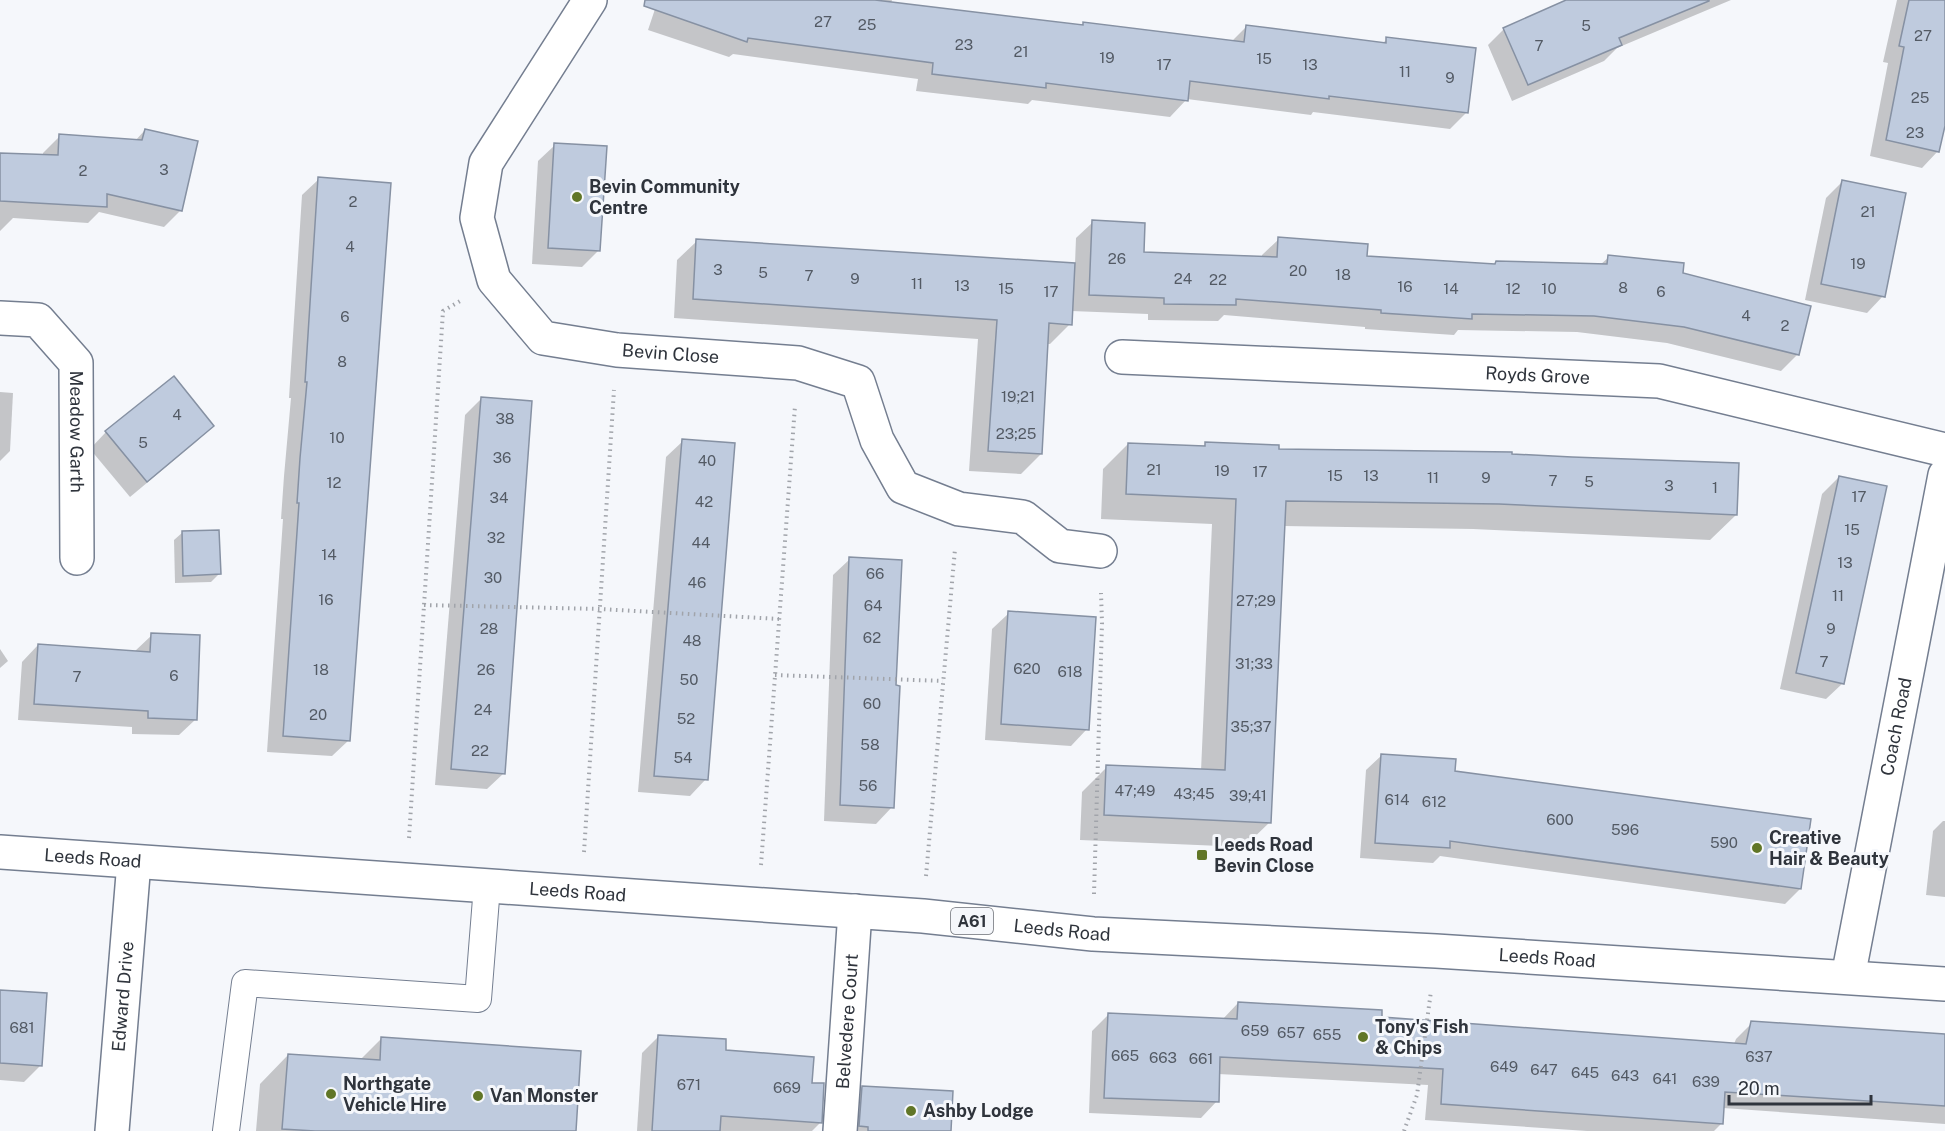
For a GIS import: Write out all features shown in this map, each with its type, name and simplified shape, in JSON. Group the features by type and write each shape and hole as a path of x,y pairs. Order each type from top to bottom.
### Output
{"street":[{"name":"Bevin Close","path":"590,0 486,163 477,218 494,280 543,338 617,350 798,363 858,382 877,440 903,487 958,509 1023,517 1060,546 1100,551"},
{"name":"Meadow Garth","path":"0,318 38,320 76,363 77,558"},
{"name":"Royds Grove","path":"1122,357 1659,381 1945,450"},
{"name":"Coach Road","path":"1848,977 1945,475"},
{"name":"Leeds Road","path":"0,852 923,916 1093,934 1436,951 1945,984"},
{"name":"Edward Drive","path":"112,1131 134,862"},
{"name":"Belvedere Court","path":"840,1131 855,911"}],"lane":[{"path":"226,1131 245,983 478,999 488,886"}],"path":[{"path":"406,881 443,311 494,280"},
{"path":"581,893 617,350"},
{"path":"758,905 798,363"},
{"path":"923,916 958,509"},
{"path":"1093,934 1102,623 1100,551"},
{"path":"424,605 600,609 779,619"},
{"path":"775,675 943,681"},
{"path":"1404,1131 1417,1095 1436,951"}],"building":[{"path":"645,0 875,0 1244,42 1246,25 1386,43 1386,37 1476,48 1468,113 1329,96 1329,99 1190,81 1188,101 1046,83 1046,88 932,74 933,63 748,38 747,42 644,6"},
{"path":"1566,0 1709,1 1619,38 1622,45 1528,85 1503,28"},
{"path":"1909,0 1945,0 1945,126 1939,152 1886,140 1904,47 1899,46"},
{"path":"145,129 198,141 182,211 107,194 107,207 0,201 0,153 58,155 59,134 142,140"},
{"name":"Bevin Community Centre","path":"554,143 607,146 600,251 548,248"},
{"path":"318,177 391,183 350,741 283,736 300,458 307,382 305,382"},
{"path":"1842,180 1906,193 1885,297 1821,284"},
{"path":"1092,220 1145,223 1144,252 1277,257 1278,237 1368,244 1367,256 1495,264 1496,261 1607,264 1608,255 1684,263 1683,273 1811,306 1799,355 1684,327 1594,316 1472,314 1472,319 1236,299 1236,305 1164,304 1164,298 1089,295"},
{"path":"696,239 1075,263 1072,325 1049,323 1042,454 988,451 997,320 693,299"},
{"path":"174,376 214,426 147,482 105,431"},
{"path":"481,397 532,401 505,774 451,769"},
{"path":"682,439 735,443 708,780 654,776"},
{"path":"1205,442 1279,445 1279,449 1512,452 1512,454 1572,457 1739,463 1737,515 1499,504 1286,501 1271,823 1104,815 1106,765 1225,770 1236,499 1126,494 1128,443 1205,446"},
{"path":"1839,476 1887,486 1844,684 1796,673"},
{"path":"219,530 221,574 183,576 182,531"},
{"path":"849,557 902,560 896,685 900,686 894,808 840,805"},
{"path":"1008,611 1096,617 1089,730 1001,724"},
{"path":"151,633 200,635 197,720 148,718 148,711 34,704 38,644 150,652"},
{"path":"1381,754 1456,759 1455,771 1811,819 1801,889 1450,841 1450,848 1375,843"},
{"path":"0,990 47,993 42,1066 0,1063"},
{"path":"1238,1002 1382,1010 1382,1017 1746,1044 1751,1021 1945,1034 1945,1106 1725,1092 1723,1124 1441,1104 1443,1069 1220,1057 1219,1102 1104,1098 1108,1013 1237,1019"},
{"path":"658,1035 726,1039 726,1050 814,1057 812,1083 824,1083 822,1123 721,1116 720,1131 652,1131"},
{"name":"Van Monster","path":"381,1037 581,1051 576,1131 282,1129 288,1054 380,1060"},
{"name":"Ashby Lodge","path":"862,1086 953,1091 951,1131 868,1131 868,1127 859,1126"}],"place":[{"name":"Bevin Community Centre","path":"577,197"},
{"name":"Creative Hair & Beauty","path":"1757,848"},
{"name":"Leeds Road Bevin Close","path":"1202,855"},
{"name":"Tony's Fish & Chips","path":"1363,1037"},
{"name":"Northgate Vehicle Hire","path":"331,1094"},
{"name":"Van Monster","path":"478,1096"},
{"name":"Ashby Lodge","path":"911,1111"}]}
